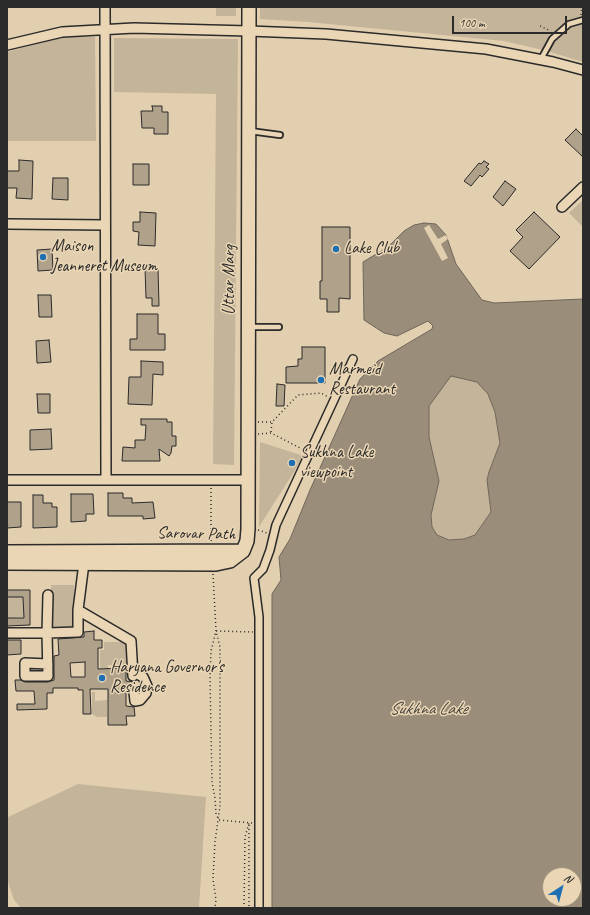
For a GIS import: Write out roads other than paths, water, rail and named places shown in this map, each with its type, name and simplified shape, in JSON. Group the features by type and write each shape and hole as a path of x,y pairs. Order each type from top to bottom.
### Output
{"main road":[{"name":"Uttar Marg","path":"243,551 247,541 248,529 248,7"},
{"name":"Sarovar Path","path":"7,552 212,558 230,561 243,551"},
{"name":"Sarovar Path","path":"7,563 84,563 212,558"}],"street":[{"path":"105,7 106,480"},
{"path":"7,45 62,32 105,29 134,28 326,34 486,48 583,70"},
{"path":"562,207 583,187"},
{"path":"7,224 105,225"},
{"path":"259,908 259,617 254,578 263,569 270,550 276,526 352,359"},
{"path":"7,480 248,480"},
{"path":"7,633 78,632 78,610 84,563"},
{"path":"48,595 48,664"},
{"path":"78,610 131,641 132,673 144,677 147,686 146,692 140,700 135,701 134,692"}],"lane":[{"path":"542,60 552,39 569,24 583,20"},
{"path":"249,131 280,135"},
{"path":"248,327 279,327"}],"water":[{"name":"Sukhna Lake","path":"424,223 436,224 446,235 456,264 482,300 494,303 583,299 583,908 272,908 272,594 281,580 279,557 290,539 310,490 360,379 378,361 432,329 433,326 428,321 397,336 384,333 364,320 363,262 388,247 404,231 414,225","holes":["451,376 477,382 488,394 495,412 500,443 487,480 491,512 475,535 464,539 449,540 437,535 432,527 431,515 439,481 429,437 429,406"]}],"place":[{"name":"Lake Club","path":"336,249"},
{"name":"Maison Jeanneret Museum","path":"43,257"},
{"name":"Marmeid Restaurant","path":"321,380"},
{"name":"Sukhna Lake viewpoint","path":"292,463"},
{"name":"Haryana Governor's Residence","path":"102,678"}]}
